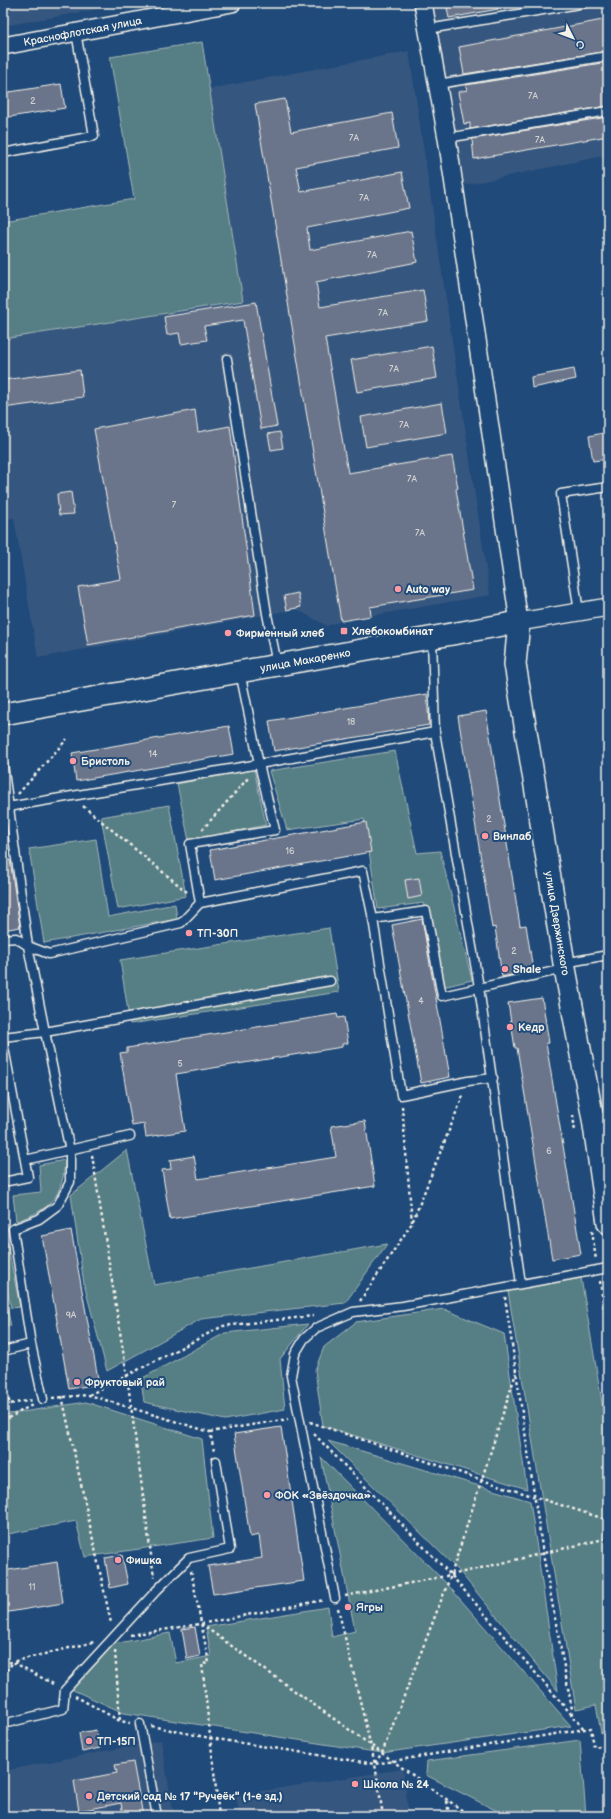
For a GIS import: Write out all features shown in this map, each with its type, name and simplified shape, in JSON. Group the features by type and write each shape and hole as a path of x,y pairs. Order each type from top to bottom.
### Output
{"street":[{"name":"Краснофлотская улица","path":"3,46 232,3"},
{"path":"423,3 447,138 519,622"},
{"name":"улица Макаренко","path":"3,714 240,672 277,664 338,655 432,637 608,607"},
{"name":"улица Дзержинского","path":"519,622 515,664 564,966 601,1118 608,1223"}],"lane":[{"path":"428,29 585,3"},
{"path":"3,153 94,136 76,32"},
{"path":"438,84 608,56"},
{"path":"447,138 608,111"},
{"path":"227,359 267,614 277,664"},
{"path":"579,612 561,494 608,487"},
{"path":"432,637 435,732 479,987 521,1284"},
{"path":"200,903 190,844 275,830 259,764 240,672"},
{"path":"8,807 435,732"},
{"path":"3,764 28,946 70,1151 70,1182 58,1205 39,1219 13,1229 31,1344 43,1398"},
{"path":"3,939 16,938 28,946 48,954 181,923 200,903 363,870 373,919 401,1095 468,1081 493,1078"},
{"path":"373,919 426,911 442,996 608,954"},
{"path":"3,1037 45,1032 330,981"},
{"path":"3,1042 28,1177 3,1182"},
{"path":"26,1160 130,1136"},
{"path":"336,1598 298,1418 291,1376 295,1354 304,1339 316,1328 353,1312 403,1306 608,1268"},
{"path":"3,1351 31,1344"},
{"path":"3,1724 63,1710 65,1690 156,1591 189,1558 230,1549 216,1461"},
{"path":"140,1724 157,1816"}],"path":[{"path":"8,807 30,779 67,739"},
{"path":"190,844 259,764"},
{"path":"72,796 200,903"},
{"path":"353,1312 412,1223 468,1081"},
{"path":"401,1095 412,1223"},
{"path":"90,1146 127,1376 156,1591"},
{"path":"504,1287 543,1554 574,1720"},
{"path":"89,1395 223,1326 315,1316"},
{"path":"375,1764 382,1753 451,1575 516,1372"},
{"path":"3,1382 10,1404"},
{"path":"120,1721 114,1637 62,1396 89,1395 210,1432 298,1418 482,1480 608,1520"},
{"path":"3,1406 43,1398"},
{"path":"3,1421 43,1398"},
{"path":"298,1418 451,1575 574,1720 584,1729"},
{"path":"210,1432 216,1461"},
{"path":"200,1624 451,1575 608,1538"},
{"path":"189,1558 200,1624 209,1663 202,1664 219,1816"},
{"path":"336,1598 371,1744 383,1816"},
{"path":"200,1624 371,1744 470,1816"},
{"path":"3,1676 13,1662 120,1721 210,1738 375,1764 391,1760 591,1728 594,1747 608,1745"},
{"path":"447,1800 450,1816"}],"shaded area":[{"path":"17,3 133,3 3,26 3,5"},
{"path":"429,3 608,3 608,155 465,185"},
{"path":"409,51 490,595 341,621 327,626 296,609 38,658 14,518 3,519 3,339 243,300 209,89"},
{"name":"Детский сад № 17 \"Ручеёк\" (1-е зд.)","path":"161,1740 174,1816 11,1816 3,1771"},
{"name":"Школа № 24","path":"403,1769 409,1816 239,1816 236,1795"}],"green space":[{"path":"202,42 243,301 3,339 3,221 134,199 110,57"},
{"path":"395,751 417,853 440,851 472,980 443,987 423,903 378,909 364,819 287,830 269,771"},
{"path":"254,769 266,825 189,841 177,784"},
{"path":"169,805 186,896 118,909 101,817"},
{"path":"96,839 108,917 175,904 177,919 44,943 29,849"},
{"path":"329,928 339,992 130,1024 120,960"},
{"path":"127,1150 154,1285 387,1244 345,1303 201,1319 107,1371 84,1284 71,1195"},
{"path":"65,1160 64,1173 58,1193 46,1207 28,1217 16,1221 13,1195 41,1192 39,1165"},
{"path":"7,1242 20,1307 11,1308 6,1284 3,1284 3,1243"},
{"path":"581,1278 608,1438 608,1731 601,1733 596,1705 576,1709 508,1291"},
{"path":"3,1292 11,1326 3,1328"},
{"path":"444,1309 504,1334 527,1489 323,1426 315,1370 324,1347 356,1322"},
{"path":"308,1324 280,1359 285,1409 225,1420 144,1402 141,1379 225,1333"},
{"path":"86,1402 202,1439 213,1538 85,1557 76,1521 3,1535 3,1415"},
{"path":"328,1441 530,1501 558,1691 459,1571"},
{"path":"321,1457 446,1583 571,1726 382,1753 124,1713 71,1689 103,1646 170,1633 176,1663 211,1656 206,1627 328,1607 332,1637 355,1631"},
{"path":"580,1740 586,1816 507,1816 426,1775 427,1761"}],"building":[{"path":"446,3 497,3 498,9 449,18"},
{"path":"608,19 608,51 464,74 459,47"},
{"path":"608,62 608,106 470,129 470,123 464,124 458,92 467,90 466,85"},
{"path":"61,84 65,108 3,118 3,93"},
{"path":"285,99 291,132 392,113 398,148 296,167 301,192 402,172 409,208 307,228 310,250 411,231 417,262 316,282 320,307 423,290 428,321 325,338 348,473 452,456 473,590 370,607 371,616 341,621 255,104"},
{"path":"608,117 608,136 474,159 472,139"},
{"path":"256,302 277,426 261,429 243,320 204,326 207,340 181,344 179,333 167,335 164,317"},
{"path":"432,346 437,378 357,392 351,360"},
{"path":"574,369 576,379 532,388 531,377"},
{"path":"80,370 83,397 3,408 3,380"},
{"path":"442,403 447,433 366,447 361,417"},
{"path":"195,410 198,432 230,426 255,615 88,645 78,587 121,579 94,429"},
{"path":"280,432 283,448 271,450 268,434"},
{"path":"608,432 608,459 593,461 589,436"},
{"path":"71,492 74,514 59,515 57,494"},
{"path":"298,593 301,607 287,610 284,596"},
{"path":"427,694 429,725 274,751 269,721"},
{"path":"486,711 520,926 526,925 533,970 502,977 495,927 492,928 458,716"},
{"path":"229,726 234,754 76,781 72,753"},
{"path":"366,822 371,852 215,880 210,850"},
{"path":"3,860 10,860 20,927 3,930"},
{"path":"419,878 422,896 408,899 405,880"},
{"path":"422,919 450,1077 421,1083 392,925"},
{"path":"542,998 549,1043 546,1043 581,1254 552,1259 517,1048 515,1048 508,1003"},
{"path":"337,1014 338,1018 344,1017 348,1043 342,1044 342,1047 176,1074 185,1131 146,1137 144,1124 132,1126 120,1053 127,1052 127,1048"},
{"path":"365,1121 375,1186 170,1219 162,1170 171,1169 170,1160 194,1156 198,1179 336,1157 331,1126"},
{"path":"71,1230 99,1384 69,1389 42,1236"},
{"name":"ФОК «Звёздочка»","path":"281,1427 304,1581 213,1594 208,1566 262,1558 259,1535 250,1537 234,1434"},
{"path":"122,1555 128,1584 110,1588 105,1558"},
{"path":"57,1562 63,1603 3,1613 3,1571"},
{"path":"195,1627 200,1656 187,1659 182,1629"},
{"name":"ТП-15П","path":"96,1730 100,1748 82,1752 79,1733"},
{"path":"133,1762 143,1816 123,1816 121,1803 79,1811 74,1781 117,1773 115,1765"}],"place":[{"name":"Auto way","path":"398,589"},
{"name":"Хлебокомбинат","path":"344,631"},
{"name":"Фирменный хлеб","path":"228,633"},
{"name":"Бристоль","path":"73,761"},
{"name":"Винлаб","path":"485,836"},
{"name":"ТП-30П","path":"189,933"},
{"name":"Shale","path":"505,969"},
{"name":"Кедр","path":"510,1027"},
{"name":"Фруктовый рай","path":"77,1382"},
{"name":"ФОК «Звёздочка»","path":"267,1495"},
{"name":"Фишка","path":"118,1560"},
{"name":"Ягры","path":"348,1607"},
{"name":"ТП-15П","path":"89,1741"},
{"name":"Школа № 24","path":"355,1784"},
{"name":"Детский сад № 17 \"Ручеёк\" (1-е зд.)","path":"89,1796"}]}
